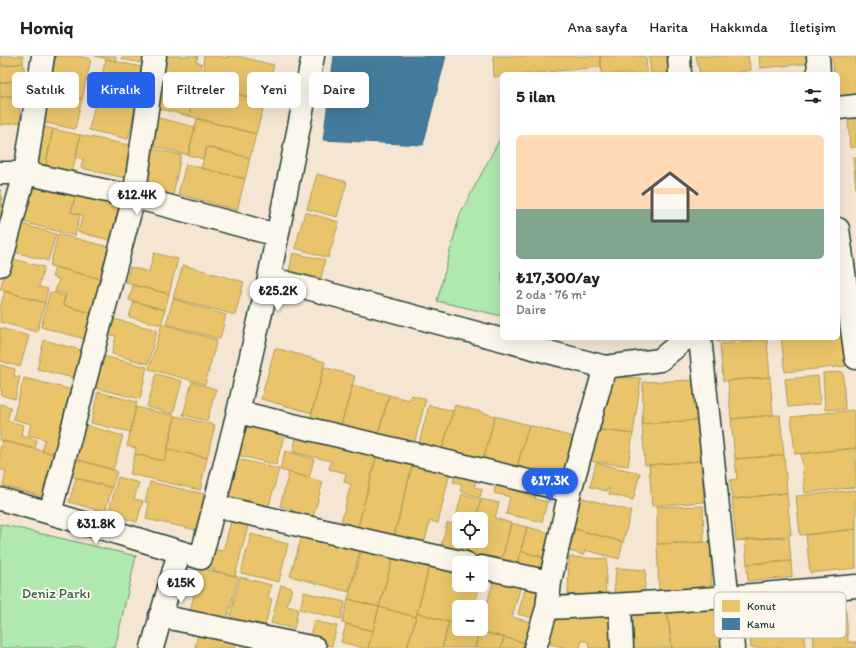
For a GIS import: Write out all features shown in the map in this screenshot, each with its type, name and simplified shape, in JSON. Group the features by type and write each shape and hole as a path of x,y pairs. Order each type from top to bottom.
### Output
{"street":[{"path":"0,265 25,172 43,56"},
{"path":"50,513 134,197 155,56"},
{"path":"0,499 201,558 238,412 269,278 313,56"},
{"path":"679,56 680,72"},
{"path":"818,56 819,72"},
{"path":"840,108 856,106"},
{"path":"0,173 25,172 134,197 277,235"},
{"path":"840,243 856,358"},
{"path":"269,278 500,339"},
{"path":"503,340 605,367 660,360 684,340"},
{"path":"700,340 726,592"},
{"path":"534,648 547,608 550,582 570,491 605,367"},
{"path":"238,412 570,491"},
{"path":"215,506 452,560"},
{"path":"152,648 178,552"},
{"path":"488,569 550,582"},
{"path":"792,592 856,586"},
{"path":"547,608 620,606 714,599"},
{"path":"620,606 622,648"},
{"path":"160,616 316,648"},
{"path":"732,638 733,648"}],"green space":[{"path":"500,139 500,316 437,301 460,214"},
{"name":"Deniz Parkı","path":"0,524 136,556 115,648 0,648"}],"building: Konut":[{"path":"0,56 23,56 23,63 2,66"},
{"path":"56,56 77,56 91,59 82,99 79,98 79,72 52,72"},
{"path":"95,56 116,56 115,61"},
{"path":"123,56 148,56 146,64 122,59"},
{"path":"163,56 198,56 196,62 202,64 200,72 163,72 163,75 161,74"},
{"path":"204,56 218,56 227,58 227,56 237,56 274,65 272,72 247,72 247,96 239,94 239,72 204,72 205,64 203,63"},
{"path":"493,56 600,56 601,67 546,72 500,72 500,76 494,77"},
{"path":"600,56 646,56 647,72 602,72"},
{"path":"649,56 671,56 674,72 651,72"},
{"path":"696,56 748,56 751,70 740,72 700,72"},
{"path":"759,56 813,56 814,63 760,68"},
{"path":"832,56 856,56 856,101 840,102 840,72 834,72"},
{"path":"106,59 145,68 144,72 103,72"},
{"path":"23,63 25,72 12,72 12,81 0,83 0,66"},
{"path":"161,74 163,75 163,108 191,108 189,116 155,108 155,96"},
{"path":"12,81 12,96 0,97 0,83"},
{"path":"239,94 247,96 247,108 263,108 256,134 189,116 191,108 239,108"},
{"path":"12,96 12,108 19,108 21,122 0,125 0,97"},
{"path":"79,98 82,99 75,129 41,122 44,108 79,108"},
{"path":"94,108 135,108 128,139 89,130"},
{"path":"155,117 195,127 188,155 148,145"},
{"path":"848,118 856,118 856,147 850,148"},
{"path":"197,119 256,134 250,158 207,147 203,159 188,155"},
{"path":"38,125 53,129 45,169 29,166"},
{"path":"53,129 80,135 72,175 45,169"},
{"path":"80,135 133,146 125,178 81,168 83,159 76,157"},
{"path":"207,147 250,158 245,179 201,168"},
{"path":"149,148 181,155 173,195 140,189"},
{"path":"853,157 856,157 856,188"},
{"path":"186,164 245,179 237,210 178,194"},
{"path":"317,174 347,182 337,217 307,209"},
{"path":"34,182 76,194 71,212 80,215 75,236 23,222"},
{"path":"0,189 6,228 0,229"},
{"path":"76,194 122,206 113,241 78,232 83,215 71,212"},
{"path":"305,212 339,222 328,258 295,248"},
{"path":"18,223 56,234 48,261 10,251"},
{"path":"58,234 109,247 101,279 50,266"},
{"path":"154,253 178,259 169,294 126,283 130,267 149,272"},
{"path":"293,253 325,260 321,278 289,271"},
{"path":"9,258 44,267 39,287 48,289 45,303 0,290"},
{"path":"183,265 244,282 235,315 173,298"},
{"path":"55,267 101,279 91,313 63,305 66,294 55,292 59,279 52,277"},
{"path":"133,285 169,294 165,310 129,300"},
{"path":"5,291 45,303 37,332 0,322 0,308"},
{"path":"50,292 65,296 63,305 91,313 85,339 41,327"},
{"path":"173,299 226,315 220,339 166,324"},
{"path":"134,301 165,310 161,325 129,317"},
{"path":"114,319 157,330 148,364 112,354 116,336 110,335"},
{"path":"162,324 217,340 205,384 149,369"},
{"path":"0,328 29,336 20,367 0,361"},
{"path":"840,330 842,330 846,366 785,372 781,340 840,340"},
{"path":"44,340 84,351 77,379 37,369"},
{"path":"717,340 742,340 717,342"},
{"path":"767,340 770,377 723,381 720,344"},
{"path":"275,348 325,362 312,413 261,399"},
{"path":"103,356 147,367 140,399 95,388"},
{"path":"0,365 15,369 14,376 20,377 15,399 1,395"},
{"path":"324,367 355,376 340,428 310,419"},
{"path":"843,372 845,409 825,410 823,373"},
{"path":"156,374 182,381 173,414 147,407"},
{"path":"818,376 820,404 788,407 785,379"},
{"path":"605,377 641,378 633,434 593,429"},
{"path":"770,377 773,415 731,419 728,381"},
{"path":"24,378 73,390 56,454 42,451 45,439 28,435 31,424 13,419"},
{"path":"696,380 697,420 642,424 643,382"},
{"path":"192,382 216,389 207,421 183,415"},
{"path":"353,385 389,395 377,438 340,428"},
{"path":"98,392 137,402 130,432 91,423"},
{"path":"389,395 409,400 411,395 426,399 413,448 377,438"},
{"path":"0,404 11,407 7,421 23,425 21,436 37,440 35,449 0,440"},
{"path":"429,405 453,411 442,450 419,443"},
{"path":"455,405 495,416 483,461 442,450"},
{"path":"136,407 175,416 164,461 135,454 136,448 127,446"},
{"path":"853,410 856,448 795,454 791,417"},
{"path":"780,415 784,455 735,459 731,419"},
{"path":"175,416 215,425 207,458 168,449"},
{"path":"495,416 529,425 516,470 483,461"},
{"path":"248,418 286,429 276,465 238,455"},
{"path":"697,420 701,461 645,465 642,424"},
{"path":"85,425 123,436 113,470 76,459"},
{"path":"529,425 573,437 561,482 516,470"},
{"path":"298,429 378,450 358,527 341,522 351,484 344,482 346,473 329,469 331,461 293,452"},
{"path":"593,429 633,434 628,466 589,461"},
{"path":"2,441 56,454 45,497 3,486 6,471 0,469 0,449"},
{"path":"856,448 856,487 805,493 801,454"},
{"path":"168,449 207,458 200,490 130,474 135,454 164,461"},
{"path":"378,450 414,459 394,536 358,527"},
{"path":"285,451 314,459 309,478 280,470"},
{"path":"784,455 787,493 732,499 730,480 737,479 735,459"},
{"path":"76,459 117,471 112,488 71,476"},
{"path":"238,459 279,469 269,506 229,496"},
{"path":"414,459 451,468 438,523 430,521 424,544 394,536"},
{"path":"701,461 704,502 652,506 649,465"},
{"path":"596,463 640,473 633,500 609,494 610,489 607,489 607,491 590,487"},
{"path":"456,469 478,475 474,487 482,489 480,497 460,491 462,484 453,482"},
{"path":"289,472 323,482 311,524 290,518 292,509 280,506"},
{"path":"118,477 139,483 134,499 143,501 137,522 108,514"},
{"path":"76,478 112,488 105,512 69,502"},
{"path":"497,478 538,488 535,499 547,502 542,522 506,514 510,497 494,493"},
{"path":"150,482 209,495 201,531 146,519 149,503 145,502"},
{"path":"856,490 856,529 800,535 796,496"},
{"path":"787,493 791,535 736,541 732,499"},
{"path":"462,494 481,499 478,512 457,512"},
{"path":"579,497 631,511 623,542 571,528"},
{"path":"481,499 499,503 495,518 511,523 501,563 488,560 488,556 474,556 466,554 468,548 488,548 488,512 478,512"},
{"path":"703,506 704,542 657,544 657,507"},
{"path":"232,518 249,522 235,576 213,571 214,569 208,568 213,549 223,551"},
{"path":"447,523 452,524 452,548 468,548 466,554 441,547"},
{"path":"511,523 527,527 516,567 501,563"},
{"path":"527,527 550,533 544,558 521,551"},
{"path":"575,529 623,542 619,559 585,550 584,555 569,551"},
{"path":"856,529 856,568 810,573 806,535"},
{"path":"251,534 288,544 279,582 241,573"},
{"path":"302,536 360,551 349,592 290,576"},
{"path":"789,537 791,561 747,564 745,540"},
{"path":"710,542 712,590 659,592 657,544"},
{"path":"362,549 393,558 379,607 348,599"},
{"path":"521,551 548,559 544,575 516,567"},
{"path":"569,557 607,559 605,598 568,597"},
{"path":"393,558 429,568 416,617 379,607"},
{"path":"791,561 792,577 748,581 747,564"},
{"path":"430,563 452,569 452,592 478,592 476,600 452,600 452,623 417,613"},
{"path":"201,568 238,577 227,620 190,610"},
{"path":"616,568 646,570 644,598 614,595"},
{"path":"495,575 522,582 512,617 534,623 529,644 488,633 488,600"},
{"path":"240,577 271,585 268,598 272,599 265,626 230,617"},
{"path":"527,583 545,588 536,619 518,614"},
{"path":"281,585 292,588 287,606 298,609 294,629 271,623"},
{"path":"304,592 345,602 341,619 300,609"},
{"path":"348,599 379,607 373,631 342,623"},
{"path":"714,604 714,638 726,638 727,645 707,648 672,648 667,611"},
{"path":"379,607 416,617 407,648 368,648"},
{"path":"846,610 848,642 856,642 856,648 814,648 813,638 846,638"},
{"path":"667,611 672,648 628,648 624,616"},
{"path":"417,613 449,622 442,648 407,648"},
{"path":"613,615 611,648 589,648 588,642 582,640 580,648 567,648 546,643 555,617"},
{"path":"314,621 337,626 332,646 309,641"},
{"path":"449,622 452,623 452,636 478,636 475,648 442,648"},
{"path":"346,624 373,631 368,648 341,642"},
{"path":"199,629 238,638 235,648 195,648"},
{"path":"488,633 504,637 501,648 475,648 478,636 488,636"},
{"path":"504,637 529,644 527,648 501,648"},
{"path":"750,638 804,638 805,648 751,648"},
{"path":"242,639 275,648 240,648"}],"building: Kamu":[{"path":"334,56 446,56 423,145 323,140 327,108 369,108 369,72 332,72"}]}
